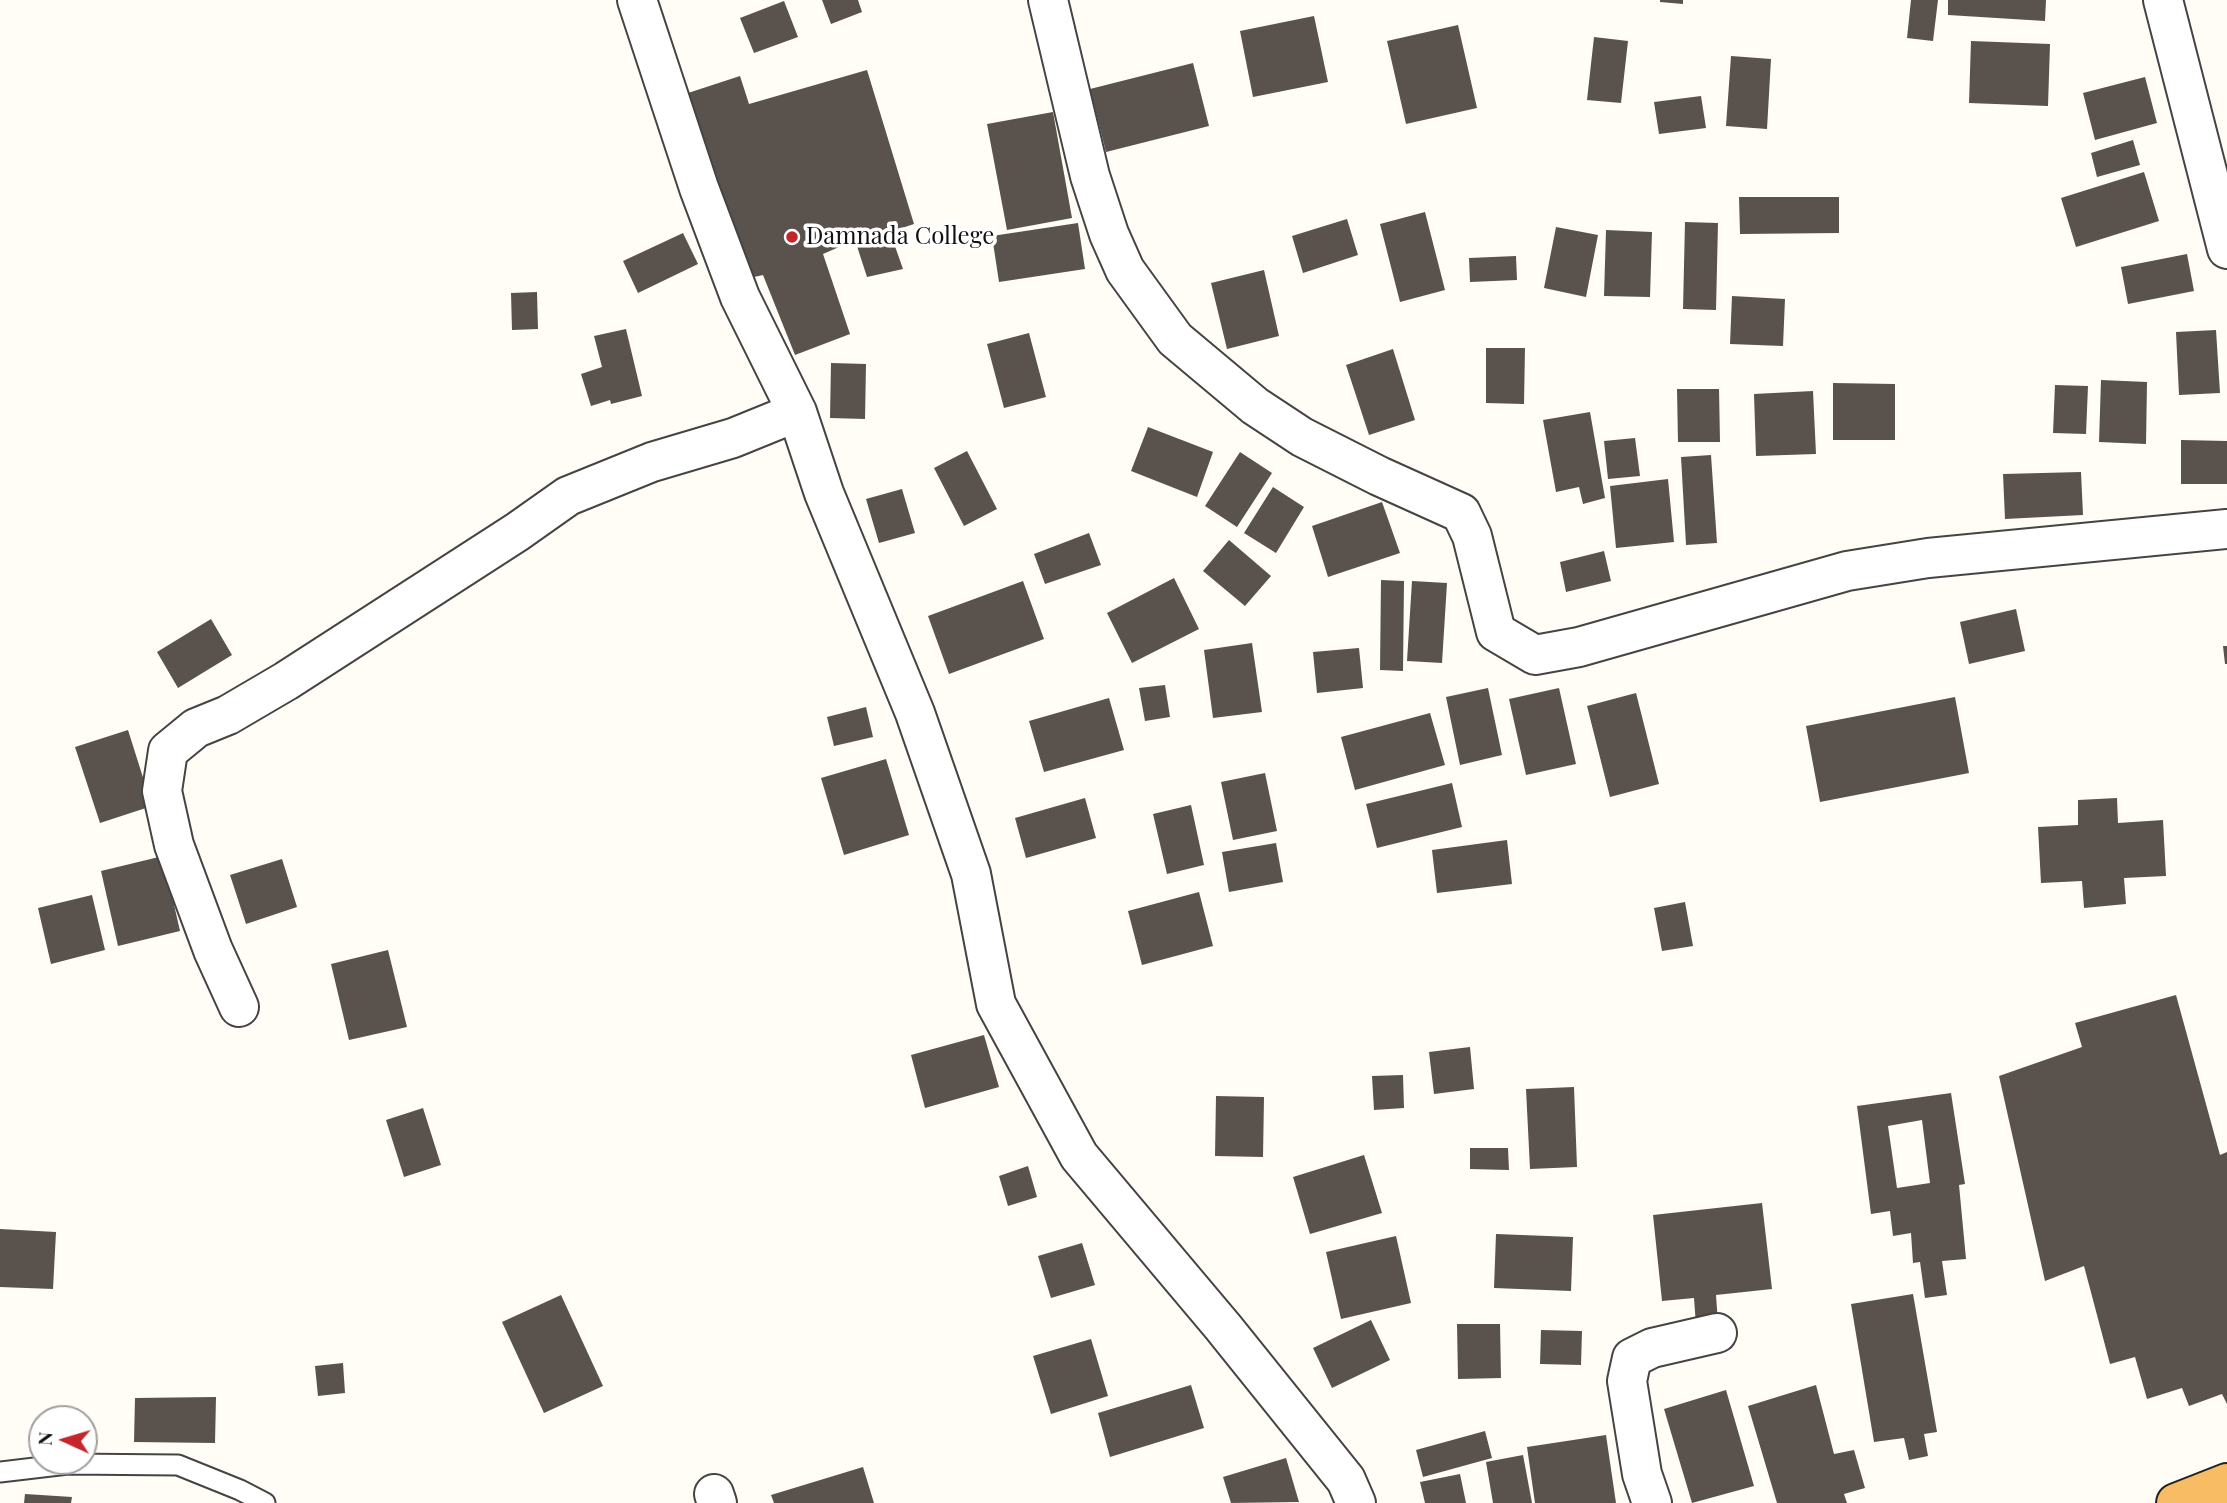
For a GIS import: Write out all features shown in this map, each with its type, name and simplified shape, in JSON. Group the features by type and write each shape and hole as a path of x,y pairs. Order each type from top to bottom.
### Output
{"highway":[{"path":"2176,1503 2227,1483"}],"street":[{"path":"637,0 699,188 740,297 797,412 824,493 915,713 971,874 996,1004 1079,1156 1223,1327 1346,1480 1356,1503"},
{"path":"1048,0 1090,176 1108,234 1125,270 1175,339 1255,406 1301,437 1461,513 1472,536 1496,632 1535,655 1579,647 1847,571 1928,558 2227,529"},
{"path":"2163,0 2227,249"},
{"path":"239,1007 213,950 174,845 162,791 168,751 196,728 228,715 286,681 517,532 568,496 652,462 733,438 797,412"},
{"path":"1652,1503 1642,1474 1627,1381 1633,1358 1652,1348 1717,1332"}],"lane":[{"path":"0,1472 68,1464 178,1465 265,1503"}],"building":[{"path":"822,0 858,0 862,12 831,24"},
{"path":"1683,0 1683,4 1660,2"},
{"path":"1911,0 1938,0 1933,41 1907,38"},
{"path":"1948,0 2046,0 2045,21 1948,15"},
{"path":"784,1 798,37 754,53 740,18"},
{"path":"1314,16 1328,82 1253,97 1240,31"},
{"path":"1458,25 1477,108 1406,124 1387,41"},
{"path":"1594,37 1628,41 1621,103 1587,100"},
{"path":"1971,41 2050,44 2048,106 1969,103"},
{"path":"1731,56 1771,59 1767,129 1726,126"},
{"path":"1193,63 1209,126 1106,152 1090,89"},
{"path":"867,70 914,224 890,232 903,269 867,277 855,240 823,254 850,334 795,355 763,275 745,279 685,94 740,76 749,104"},
{"path":"2145,77 2157,123 2095,140 2083,93"},
{"path":"1701,96 1706,128 1659,134 1654,102"},
{"path":"1053,112 1072,218 1007,230 987,124"},
{"path":"2133,140 2140,165 2097,177 2091,153"},
{"path":"2144,172 2159,221 2076,247 2061,198"},
{"path":"1739,197 1839,197 1839,233 1740,234"},
{"path":"1425,212 1445,290 1400,302 1380,224"},
{"path":"1347,219 1358,255 1303,273 1292,236"},
{"path":"1685,222 1718,223 1716,310 1683,309"},
{"path":"1078,223 1085,269 999,282 992,236"},
{"path":"1556,227 1598,235 1586,297 1544,288"},
{"path":"1606,230 1652,232 1650,297 1604,296"},
{"path":"683,233 698,264 638,293 623,261"},
{"path":"2187,254 2194,291 2128,304 2121,267"},
{"path":"1516,256 1517,280 1470,282 1469,258"},
{"path":"1264,270 1279,336 1227,349 1211,283"},
{"path":"537,292 538,329 512,330 511,293"},
{"path":"1732,296 1785,299 1783,346 1730,344"},
{"path":"626,329 642,396 611,404 610,400 591,406 581,374 602,367 594,336"},
{"path":"2216,330 2220,393 2179,395 2176,332"},
{"path":"1029,333 1046,397 1004,408 987,344"},
{"path":"1486,348 1525,348 1524,404 1486,403"},
{"path":"1393,349 1415,420 1369,435 1346,365"},
{"path":"831,363 866,364 865,419 830,418"},
{"path":"2101,380 2147,382 2146,444 2099,442"},
{"path":"1833,383 1895,384 1895,440 1833,440"},
{"path":"2055,385 2088,386 2086,434 2053,433"},
{"path":"1677,389 1719,389 1720,442 1678,442"},
{"path":"1813,391 1816,454 1756,456 1754,394"},
{"path":"1590,412 1605,498 1583,504 1579,487 1556,492 1543,420"},
{"path":"1148,427 1213,452 1197,497 1131,471"},
{"path":"1635,438 1640,476 1608,479 1604,441"},
{"path":"2181,440 2227,441 2227,484 2181,484"},
{"path":"967,451 997,509 964,526 934,468"},
{"path":"1240,452 1272,473 1237,527 1205,506"},
{"path":"1711,455 1717,543 1686,545 1681,457"},
{"path":"2081,472 2083,515 2005,519 2003,474"},
{"path":"1668,479 1674,542 1616,548 1610,486"},
{"path":"1273,487 1304,507 1276,553 1244,533"},
{"path":"902,489 915,533 879,543 866,499"},
{"path":"1382,502 1400,553 1328,577 1312,526"},
{"path":"1089,533 1101,565 1045,584 1034,554"},
{"path":"1229,540 1271,576 1245,606 1203,571"},
{"path":"1604,551 1611,581 1566,592 1560,562"},
{"path":"1174,578 1199,629 1132,663 1107,613"},
{"path":"1381,580 1404,581 1403,671 1380,670"},
{"path":"1023,581 1044,639 949,674 928,616"},
{"path":"1412,581 1447,583 1442,663 1407,661"},
{"path":"2016,609 2025,651 1969,664 1960,622"},
{"path":"211,619 232,655 178,688 157,652"},
{"path":"1252,643 1262,712 1213,718 1204,650"},
{"path":"2223,646 2227,646 2227,664 2225,664"},
{"path":"1359,648 1363,688 1317,693 1313,652"},
{"path":"1165,685 1170,717 1145,721 1139,688"},
{"path":"1488,688 1502,755 1460,765 1446,697"},
{"path":"1559,688 1576,764 1526,775 1509,699"},
{"path":"1636,693 1659,784 1610,797 1587,706"},
{"path":"1955,697 1969,773 1820,802 1806,726"},
{"path":"1109,698 1124,750 1044,772 1029,721"},
{"path":"866,707 873,737 834,746 827,717"},
{"path":"1430,713 1445,765 1355,790 1341,737"},
{"path":"128,730 152,806 100,823 75,747"},
{"path":"886,759 909,835 844,855 821,778"},
{"path":"1265,773 1277,831 1233,840 1221,782"},
{"path":"1452,783 1462,827 1377,848 1366,804"},
{"path":"1085,798 1096,838 1026,858 1015,818"},
{"path":"2117,798 2118,823 2163,820 2166,876 2124,878 2126,904 2084,908 2082,881 2041,883 2038,827 2078,825 2078,800"},
{"path":"1191,805 1204,865 1167,874 1153,814"},
{"path":"1507,840 1512,884 1437,893 1432,850"},
{"path":"1276,843 1283,882 1229,892 1222,852"},
{"path":"163,856 180,931 118,946 101,871"},
{"path":"282,859 297,907 246,924 230,875"},
{"path":"1199,892 1213,946 1142,965 1128,911"},
{"path":"92,895 105,950 51,964 38,908"},
{"path":"1685,902 1693,946 1662,951 1654,908"},
{"path":"388,950 407,1027 349,1040 331,964"},
{"path":"2176,995 2220,1155 2227,1152 2227,1404 2222,1394 2189,1406 2182,1388 2147,1399 2135,1357 2110,1364 2084,1266 2045,1281 1999,1076 2082,1047 2075,1023"},
{"path":"984,1035 999,1087 925,1108 911,1055"},
{"path":"1470,1047 1474,1089 1434,1094 1429,1052"},
{"path":"1403,1075 1404,1108 1374,1110 1372,1076"},
{"path":"1574,1087 1577,1167 1530,1169 1526,1089"},
{"path":"1951,1093 1965,1184 1959,1185 1966,1259 1942,1261 1947,1295 1925,1298 1920,1262 1913,1263 1911,1233 1893,1236 1890,1211 1871,1214 1857,1106","holes":["1922,1120 1930,1183 1897,1188 1888,1126"]},
{"path":"1216,1096 1264,1097 1263,1157 1215,1156"},
{"path":"423,1108 441,1165 404,1177 386,1120"},
{"path":"1470,1148 1508,1148 1509,1170 1470,1169"},
{"path":"1364,1155 1382,1213 1310,1234 1293,1177"},
{"path":"1028,1166 1037,1197 1008,1206 999,1176"},
{"path":"1762,1203 1772,1289 1716,1295 1718,1323 1696,1325 1694,1298 1662,1301 1653,1215"},
{"path":"0,1229 56,1232 53,1289 0,1287"},
{"path":"1496,1234 1573,1237 1571,1291 1494,1288"},
{"path":"1396,1236 1411,1303 1341,1319 1326,1252"},
{"path":"1082,1243 1095,1285 1051,1298 1038,1256"},
{"path":"1913,1294 1937,1432 1924,1434 1928,1456 1909,1460 1904,1438 1874,1442 1851,1304"},
{"path":"561,1295 603,1386 544,1413 502,1322"},
{"path":"1371,1320 1390,1360 1332,1388 1313,1348"},
{"path":"1457,1324 1500,1324 1501,1378 1458,1379"},
{"path":"1541,1330 1582,1331 1581,1365 1540,1364"},
{"path":"1091,1339 1108,1396 1051,1414 1033,1356"},
{"path":"343,1363 345,1393 318,1396 315,1366"},
{"path":"1191,1385 1204,1428 1110,1457 1098,1413"},
{"path":"1816,1385 1834,1454 1854,1450 1865,1488 1844,1494 1847,1503 1777,1503 1748,1406"},
{"path":"1726,1390 1754,1486 1692,1503 1664,1409"},
{"path":"216,1397 215,1443 134,1442 135,1398"},
{"path":"1485,1431 1492,1458 1423,1477 1416,1450"},
{"path":"1606,1435 1616,1503 1535,1503 1527,1447"},
{"path":"1523,1455 1532,1503 1493,1503 1486,1462"},
{"path":"1286,1458 1299,1502 1231,1503 1223,1477"},
{"path":"863,1467 874,1503 774,1503 771,1495"},
{"path":"1460,1474 1466,1503 1425,1503 1420,1482"},
{"path":"25,1494 72,1497 71,1503 24,1503"}],"place":[{"name":"Damnada College","path":"792,237"}]}
